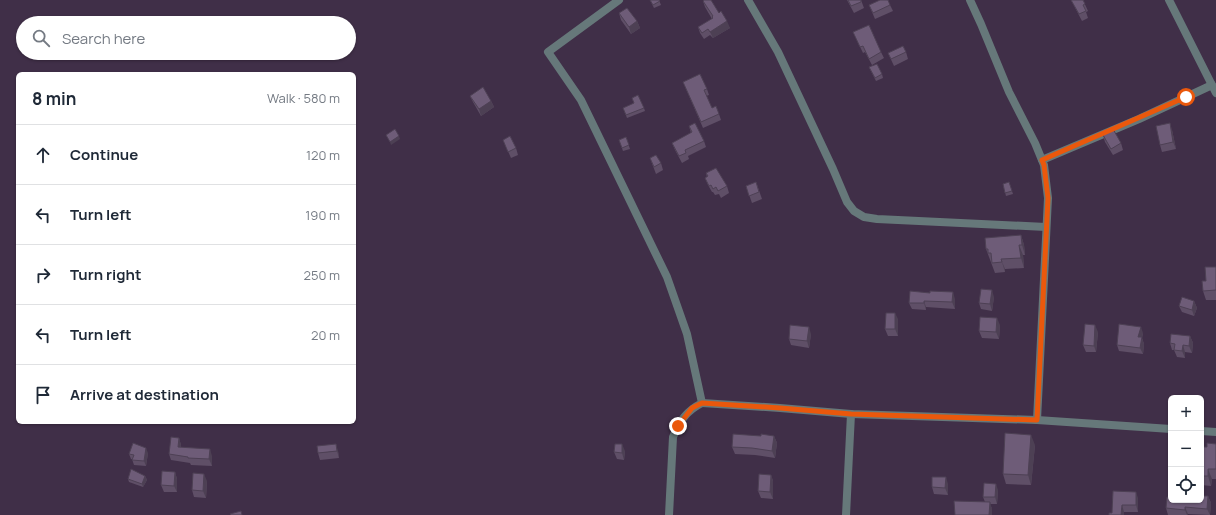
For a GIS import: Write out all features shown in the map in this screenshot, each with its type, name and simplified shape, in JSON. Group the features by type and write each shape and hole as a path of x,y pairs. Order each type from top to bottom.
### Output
{"street":[{"path":"619,0 548,52 581,100 667,277 687,334 702,403"},
{"path":"748,0 778,52 833,169 846,202 854,211 864,217 877,219 1046,227"},
{"path":"970,0 1009,92 1035,143 1044,165 1048,198 1037,420"},
{"path":"1169,0 1216,94"},
{"path":"1042,160 1139,119 1212,85"},
{"path":"668,515 673,437 685,416 692,408 702,403 851,414 1037,420 1168,429"},
{"path":"846,515 851,414"},
{"path":"1204,431 1216,432"}],"building":[{"path":"650,0 659,0 660,1 653,5"},
{"path":"711,0 719,13 721,11 727,21 710,32 708,29 702,33 698,27 713,18 703,1"},
{"path":"848,0 861,0 861,2 851,6"},
{"path":"880,0 888,0 890,5 873,13 869,5"},
{"path":"1071,0 1083,0 1085,4 1083,5 1086,11 1079,14"},
{"path":"627,8 637,21 629,27 619,13"},
{"path":"869,25 881,52 869,59 863,46 860,47 853,32"},
{"path":"903,46 906,52 891,59 888,53"},
{"path":"877,64 882,74 875,78 869,67"},
{"path":"700,74 707,89 704,90 712,108 716,106 719,114 701,122 683,82"},
{"path":"483,87 491,101 479,109 470,96"},
{"path":"638,95 644,108 626,115 623,108 634,103 632,98"},
{"path":"695,123 704,141 685,150 686,153 679,156 672,143 692,132 689,126"},
{"path":"1170,123 1173,142 1160,145 1156,126"},
{"path":"395,129 399,136 390,142 386,135"},
{"path":"1113,129 1121,143 1111,149 1103,135"},
{"path":"510,136 516,148 508,152 503,140"},
{"path":"626,137 629,145 622,148 619,140"},
{"path":"656,155 661,163 654,167 650,158"},
{"path":"716,168 727,186 718,191 716,187 713,189 711,185 709,186 705,178 708,176 706,173"},
{"path":"756,182 759,192 749,196 746,186"},
{"path":"1009,182 1012,191 1005,193 1003,184"},
{"path":"1021,235 1022,245 1019,245 1021,258 1001,259 1002,262 992,263 991,253 988,253 988,249 986,249 985,238"},
{"path":"1205,267 1216,267 1216,290 1203,291 1202,281 1206,281"},
{"path":"981,289 992,290 990,304 979,303"},
{"path":"910,291 930,293 930,291 953,292 952,302 924,301 924,303 909,303"},
{"path":"1182,297 1194,301 1192,310 1179,306"},
{"path":"886,313 895,313 895,329 885,329"},
{"path":"980,317 997,318 996,332 979,331"},
{"path":"1085,324 1095,325 1094,346 1083,345"},
{"path":"1119,324 1141,327 1138,337 1142,337 1140,348 1117,345"},
{"path":"790,325 809,327 807,341 789,339"},
{"path":"1171,334 1190,336 1189,346 1183,345 1182,351 1174,350 1175,344 1170,343"},
{"path":"1005,433 1031,435 1028,475 1003,474"},
{"path":"733,434 761,436 761,434 774,436 772,451 732,447"},
{"path":"171,437 179,438 178,447 210,449 209,459 188,458 169,454"},
{"path":"133,443 146,448 144,461 132,460 134,455 129,454"},
{"path":"1207,443 1216,444 1216,469 1208,469 1208,476 1204,476 1204,447 1207,447"},
{"path":"336,444 337,451 318,453 317,446"},
{"path":"615,444 622,444 622,453 614,452"},
{"path":"131,469 145,476 142,484 128,479"},
{"path":"162,471 175,472 174,486 161,485"},
{"path":"193,473 204,474 203,491 192,490"},
{"path":"759,474 771,475 770,492 758,491"},
{"path":"932,477 946,477 945,488 932,487"},
{"path":"984,483 996,484 995,497 983,497"},
{"path":"1113,491 1136,492 1136,505 1122,505 1121,515 1109,515 1109,513 1112,513"},
{"path":"1204,496 1208,496 1207,509 1185,507 1185,510 1166,508 1167,497 1168,503 1204,503"},
{"path":"954,501 990,502 989,515 955,515"},
{"path":"241,511 242,515 230,514"}],"route":[{"path":"678,426 692,408 702,403 851,414 1037,420 1048,198 1042,160 1139,119 1186,97"}]}
